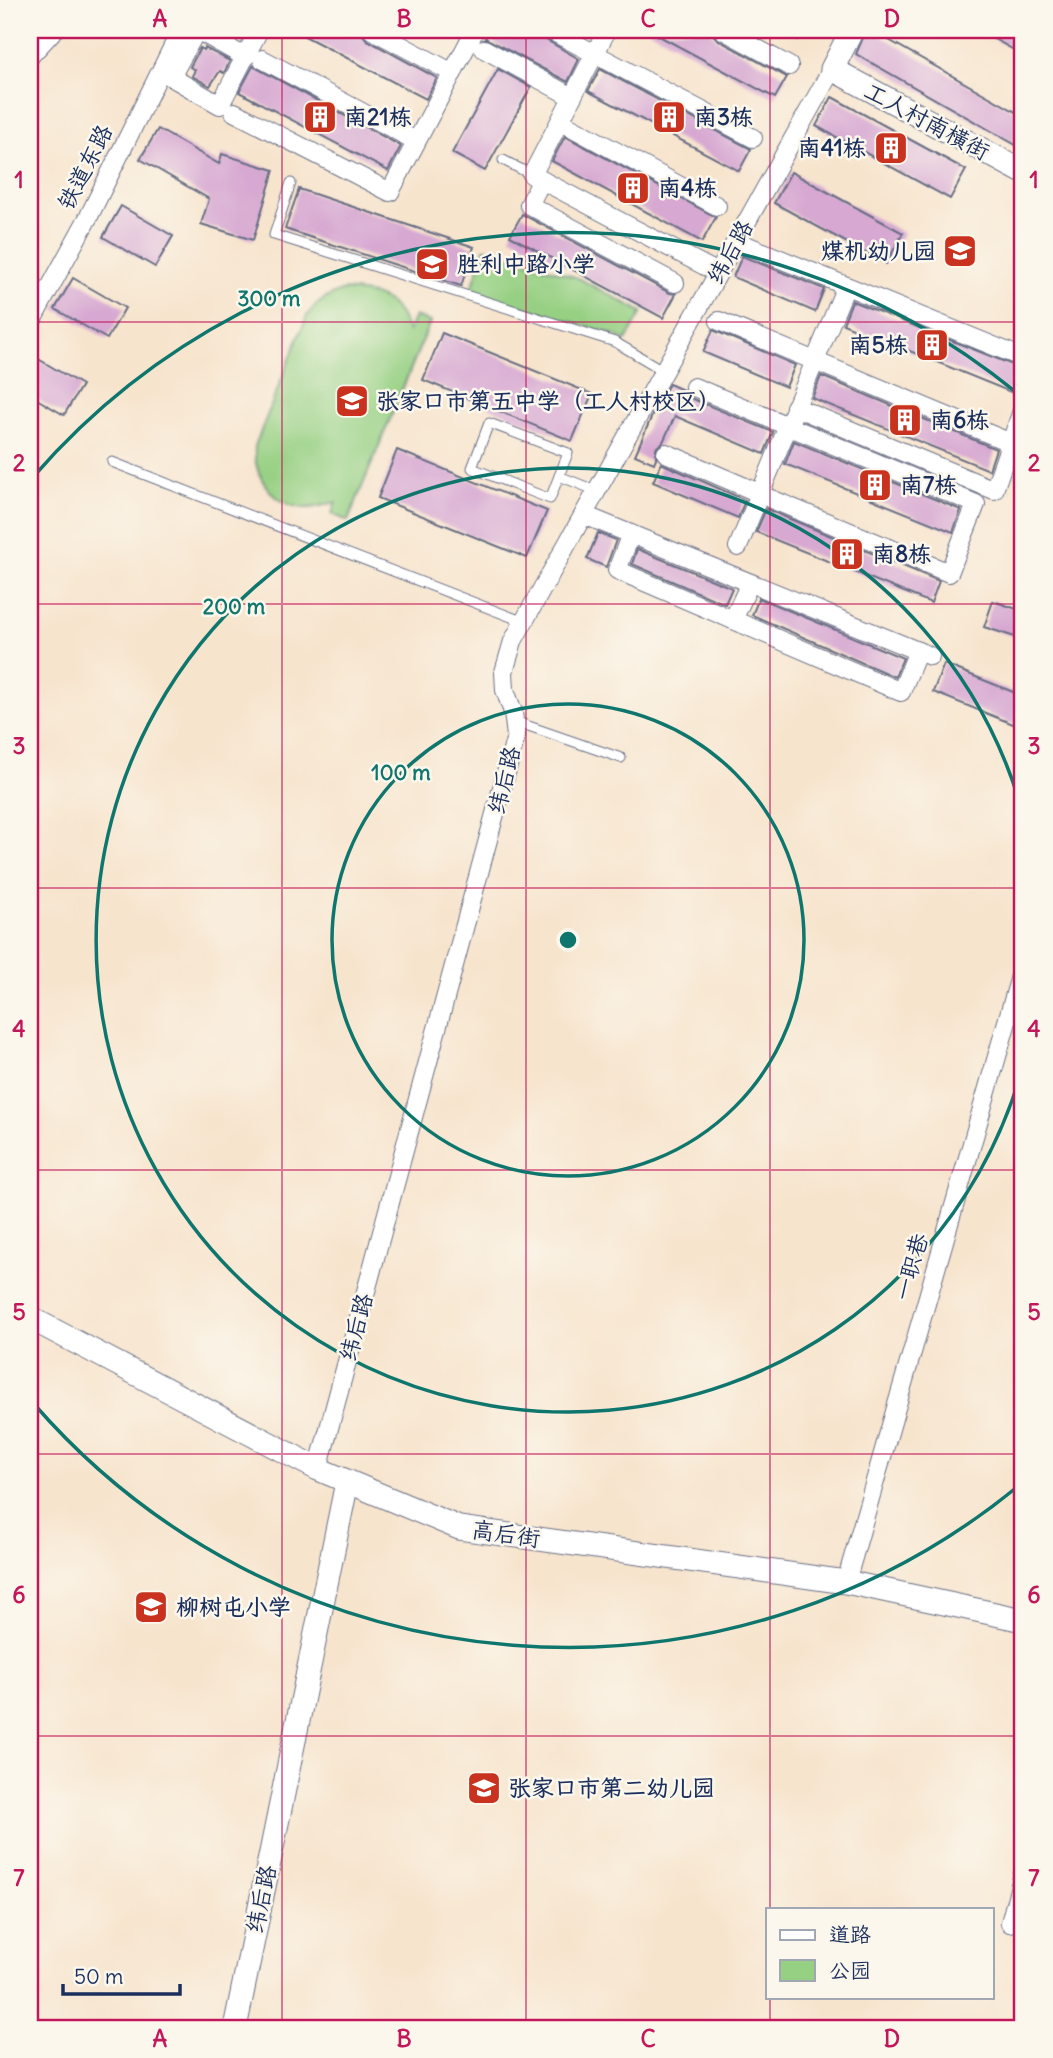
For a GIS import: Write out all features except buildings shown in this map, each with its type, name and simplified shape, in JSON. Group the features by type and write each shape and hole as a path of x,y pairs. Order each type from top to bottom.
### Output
{"street":[{"path":"30,56 54,30"},
{"name":"铁道东路","path":"30,324 89,216 181,30"},
{"path":"259,30 253,58 220,105 171,78 197,30 253,58 416,141"},
{"path":"372,30 453,73"},
{"path":"234,112 390,192 475,30"},
{"path":"550,30 753,138"},
{"path":"607,30 560,121 529,205 675,283"},
{"path":"723,30 789,66"},
{"path":"832,69 852,30"},
{"path":"484,49 572,97"},
{"name":"工人村南横街","path":"832,69 1023,172"},
{"name":"纬后路","path":"318,1469 516,736 513,712 505,690 504,672 510,648 832,69"},
{"path":"560,121 717,206"},
{"path":"537,178 718,273"},
{"path":"607,247 620,222"},
{"path":"736,241 1023,358"},
{"path":"738,547 765,496 787,426 846,286"},
{"path":"719,321 1011,443"},
{"path":"666,453 949,573 976,504 694,387"},
{"path":"795,407 994,490 1023,408"},
{"path":"584,515 631,534 750,583 924,653 901,692 617,570 631,534"},
{"path":"733,620 750,583"},
{"name":"一职巷","path":"846,1582 1023,966"},
{"name":"高后街","path":"30,1318 318,1469 460,1528 846,1582 1023,1620"},
{"name":"纬后路","path":"235,2028 347,1482"},
{"path":"1010,1923 1023,1874"}],"lane":[{"path":"503,160 537,178"},
{"path":"292,183 275,235 615,342 664,371"},
{"path":"489,423 568,453 559,476 550,499 472,468 489,423"},
{"path":"112,462 524,622"},
{"path":"559,476 597,491"},
{"path":"514,721 621,758"}],"path":[{"path":"779,30 799,40"},
{"path":"30,2017 69,2028"}],"green space":[{"path":"485,248 578,278 642,312 626,341 615,335 471,291"},
{"path":"344,290 384,299 398,312 408,332 415,316 430,322 348,521 332,514 336,502 304,508 293,506 274,495 261,478 255,457 255,446 307,316 323,300"}],"place":[{"name":"南21栋","path":"320,117"},
{"name":"南3栋","path":"669,117"},
{"name":"南41栋","path":"891,148"},
{"name":"南4栋","path":"633,188"},
{"name":"煤机幼儿园","path":"960,251"},
{"name":"胜利中路小学","path":"432,264"},
{"name":"南5栋","path":"932,345"},
{"name":"张家口市第五中学（工人村校区）","path":"352,401"},
{"name":"南6栋","path":"905,420"},
{"name":"南7栋","path":"875,485"},
{"name":"南8栋","path":"847,554"},
{"name":"柳树屯小学","path":"151,1607"},
{"name":"张家口市第二幼儿园","path":"484,1788"}]}
